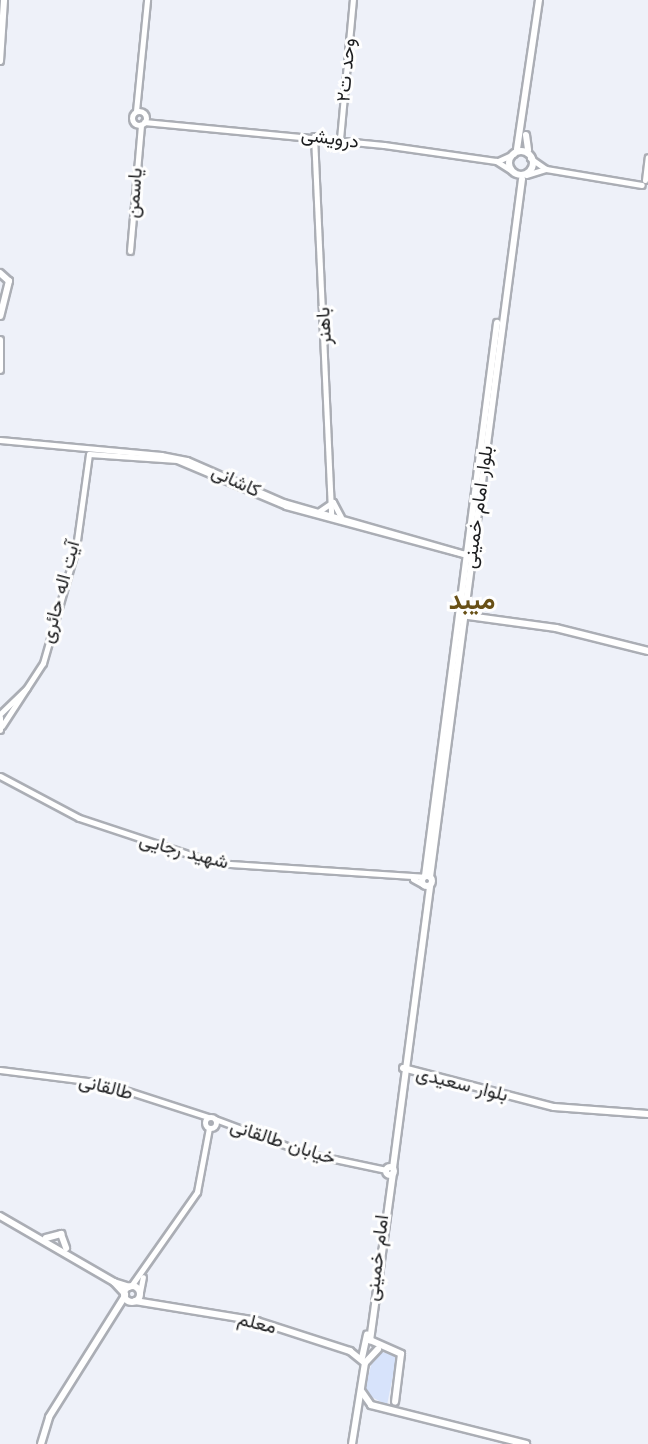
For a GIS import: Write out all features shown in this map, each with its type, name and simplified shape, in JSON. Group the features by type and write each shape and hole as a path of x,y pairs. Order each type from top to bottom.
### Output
{"main road":[{"path":"0,61 4,0"},
{"path":"519,176 530,158 527,132 541,0"},
{"path":"519,176 516,152 541,0"},
{"path":"516,152 528,150"},
{"name":"بلوار امام خمینی","path":"390,1171 406,1066 426,881 462,617 467,556 519,176"},
{"path":"0,273 9,281 0,316"},
{"path":"0,340 0,370"},
{"name":"بلوار امام خمینی","path":"462,617 467,556"},
{"path":"465,604 474,616"},
{"path":"462,617 474,616 556,628 648,652"},
{"path":"0,716 1,728"},
{"name":"بلوار امام خمینی","path":"390,1171 406,1066"},
{"name":"بلوار سعیدی","path":"406,1066 490,1088 602,1109 648,1112"},
{"name":"امام خمینی","path":"360,1396 390,1171"},
{"path":"0,1216 69,1252 114,1282 133,1301 162,1304"},
{"path":"44,1238 61,1234 69,1252"},
{"path":"114,1282 130,1286 162,1304"},
{"path":"42,1444 49,1417 130,1286"},
{"path":"42,1444 56,1412 140,1293"},
{"name":"معلم","path":"162,1304 245,1318 350,1351 363,1361"},
{"path":"350,1351 367,1343 401,1354 395,1402 403,1412"},
{"path":"363,1361 378,1347"},
{"path":"360,1396 371,1405 526,1444"},
{"path":"354,1444 360,1396"},
{"path":"382,1408 395,1402"},
{"path":"354,1444 359,1412 371,1405"}],"street":[{"path":"140,123 147,0"},
{"name":"وحد ت۲","path":"340,139 353,0"},
{"path":"141,112 164,120"},
{"path":"140,123 141,112"},
{"path":"140,123 164,120"},
{"name":"درویشی","path":"164,120 304,134 496,161"},
{"name":"یاسمن","path":"130,251 140,123"},
{"path":"304,134 315,145 324,137"},
{"name":"باهنر","path":"314,136 333,502 331,516"},
{"path":"496,161 516,152"},
{"path":"648,157 645,182 648,191"},
{"path":"530,158 545,169"},
{"path":"496,161 519,176 545,169 645,182"},
{"name":"کاشانی","path":"0,442 89,453"},
{"name":"کاشانی","path":"0,442 89,453 187,460 314,512 467,556"},
{"path":"75,450 89,453"},
{"name":"آیت اله حائری","path":"1,728 26,696 48,648 76,548 85,461 89,453"},
{"name":"آیت اله حائری","path":"0,716 20,699 46,645 74,548 89,453"},
{"path":"314,512 333,502 346,522"},
{"name":"کاشانی","path":"314,512 346,522"},
{"name":"شهید رجایی","path":"0,774 79,818 215,863 426,881"},
{"name":"طالقانی","path":"0,1071 97,1083 222,1122"},
{"path":"130,1286 144,1275 197,1192 210,1119"},
{"name":"خیابان طالقانی","path":"222,1122 306,1153 390,1171"},
{"path":"140,1293 144,1275"}],"shaded area":[{"path":"375,1350 397,1356 387,1405 364,1393"}],"district":[{"name":"میبد","path":"472,601"}]}
